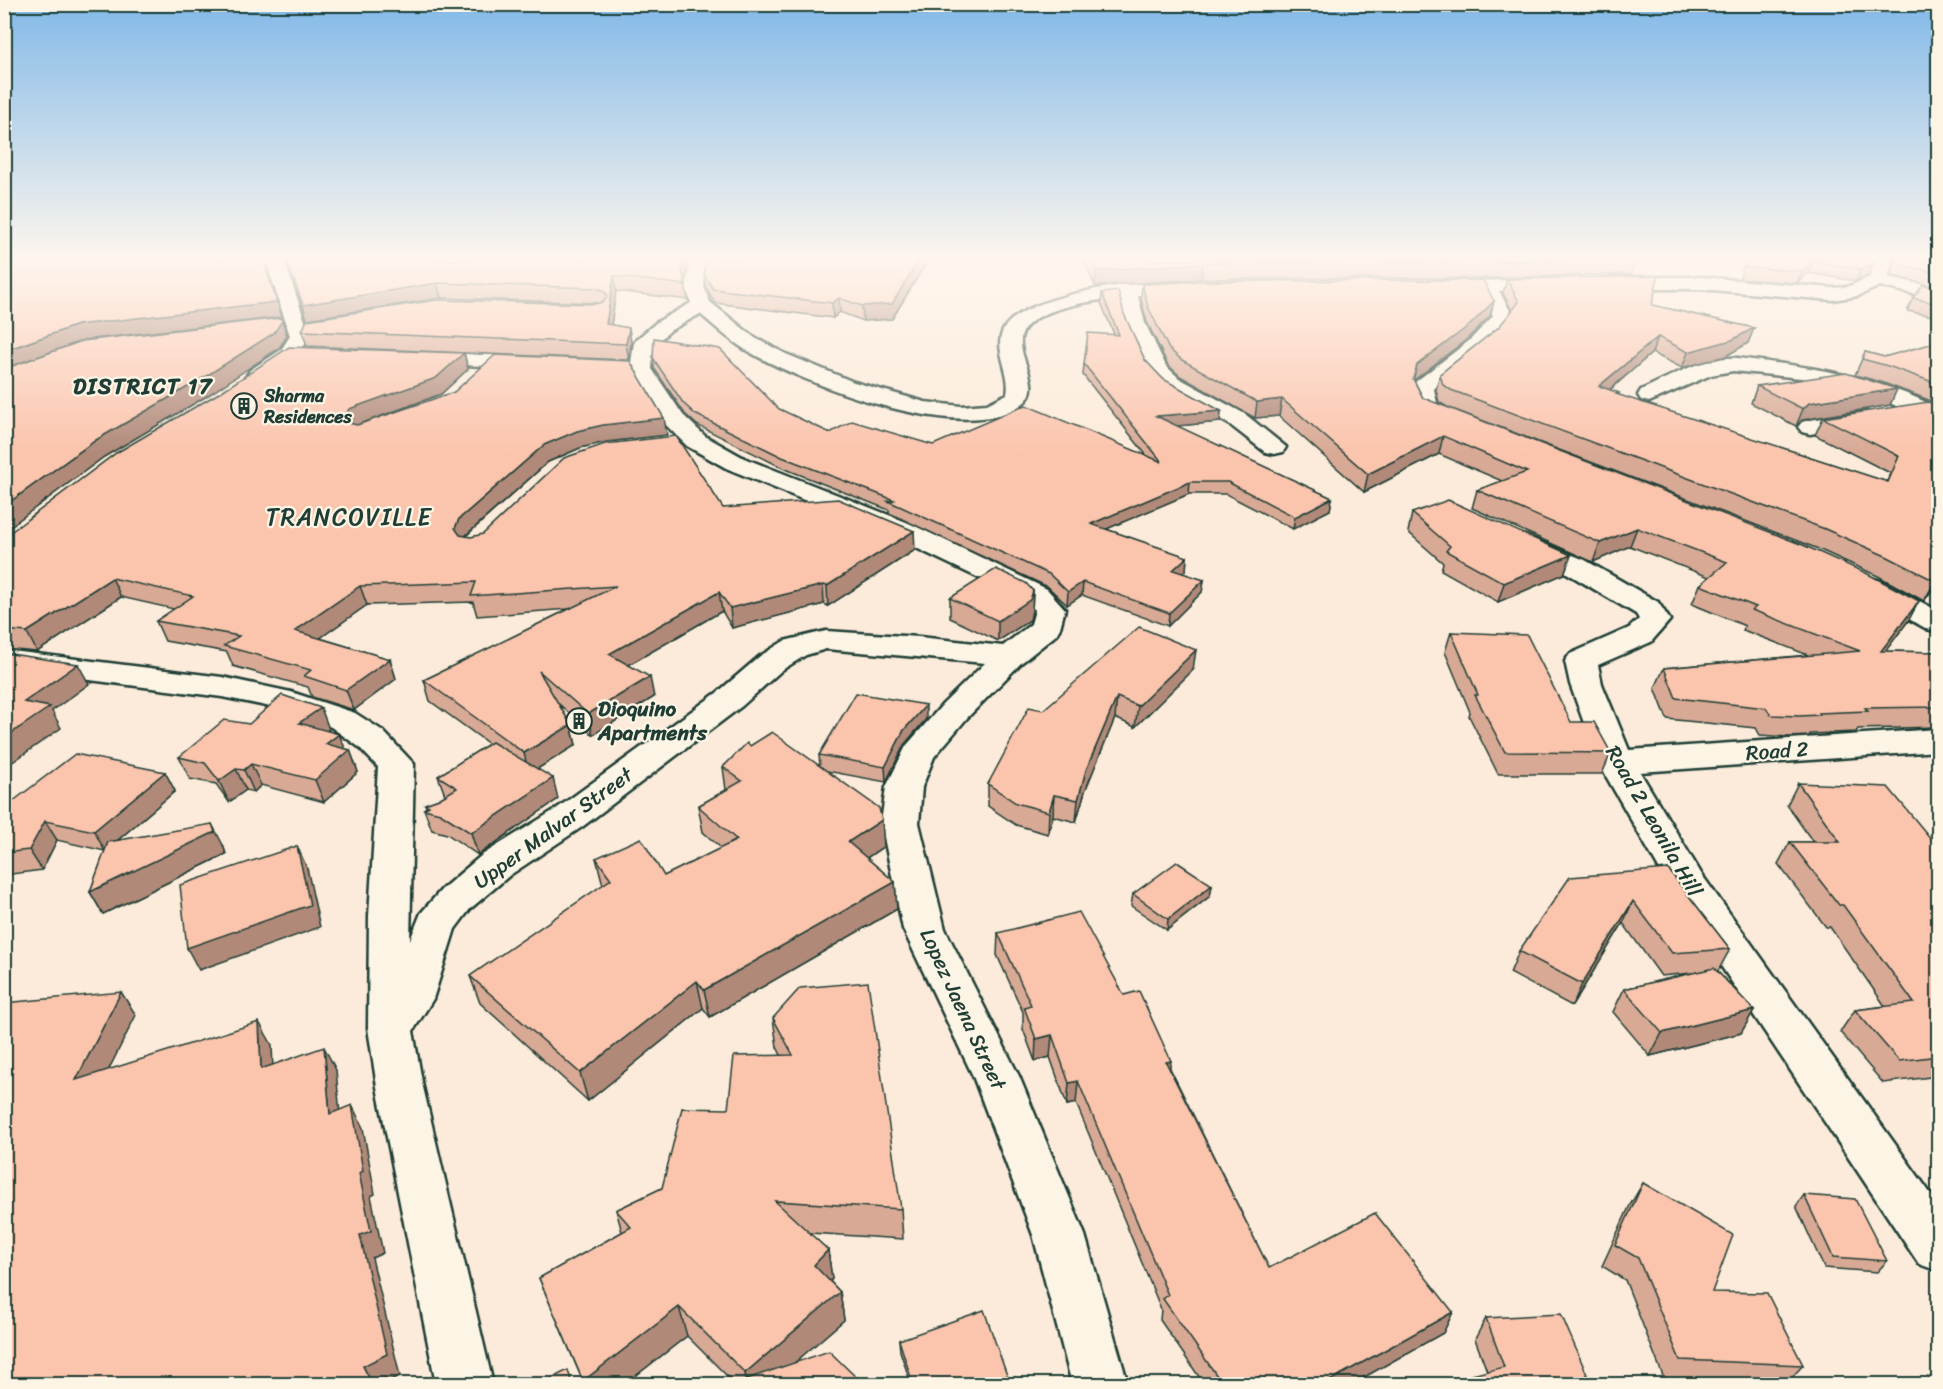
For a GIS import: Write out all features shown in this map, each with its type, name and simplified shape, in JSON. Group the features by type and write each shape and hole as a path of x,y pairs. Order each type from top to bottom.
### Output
{"street":[{"name":"Lopez Jaena Street","path":"666,325 644,343 630,368 674,420 696,441 735,463 899,529 1037,595 1050,609 1046,628 1010,656 955,711 918,754 904,787 900,823 924,930 996,1076 1059,1235 1100,1384"},
{"path":"727,325 754,346 854,389 933,411 970,412 996,409 1015,399 1019,393 1021,385 1009,343 1011,332 1017,325"},
{"path":"1136,325 1157,369 1171,383 1237,419 1274,447"},
{"path":"1478,429 1427,408 1423,401 1423,387 1498,325"},
{"path":"274,326 306,326"},
{"path":"244,385 290,354 306,326"},
{"path":"290,354 313,355"},
{"path":"396,357 550,364"},
{"path":"469,384 494,362"},
{"path":"1649,395 1689,376 1723,365 1779,368 1834,379 1892,395 1932,413"},
{"path":"1810,428 1932,413"},
{"path":"661,445 696,441"},
{"name":"Road 2 Leonila Hill","path":"1501,532 1575,566 1647,608 1654,620 1640,634 1581,660 1586,684 1616,762 1688,885 1938,1246"},
{"path":"1856,579 1938,623"},
{"name":"Upper Malvar Street","path":"390,1028 411,999 436,924 456,899 496,865 569,818 730,699 771,663 795,648 826,640 919,646 1010,656"},
{"path":"4,659 222,687 279,699 343,720 371,739 396,764 389,916 390,1028 400,1087 465,1384"},
{"name":"Road 2","path":"1616,762 1938,740"}],"building":[{"path":"4,325 79,325 77,325 4,351"},
{"path":"222,325 279,325 274,333 200,380 96,440 4,506 4,369 82,341"},
{"path":"305,325 611,325 629,328 626,344 302,331"},
{"path":"1115,325 1129,325 1145,360 1163,379 1221,411 1156,416 1332,498 1295,517 1228,482 1190,482 1091,524 1187,557 1173,570 1204,580 1169,613 1083,582 1068,592 1049,574 888,501 894,500 782,457 695,414 683,403 653,358 654,338 720,349 779,409 830,433 852,421 933,445 1026,405 1162,462 1084,364 1088,333 1119,335"},
{"path":"1157,325 1470,325 1417,365 1413,379 1423,398 1803,545 1866,573 1919,601 1881,651 1938,652 1938,707 1865,708 1868,711 1799,716 1771,715 1766,708 1676,698 1664,668 1860,651 1752,610 1756,607 1700,585 1727,562 1637,528 1600,543 1477,490 1527,472 1443,436 1368,474 1282,399 1257,402 1182,360 1169,349"},
{"path":"1501,325 1740,325 1754,328 1732,340 1688,352 1658,337 1599,386 1619,393 1616,394 1888,482 1899,456 1823,418 1928,402 1938,406 1938,576 1935,581 1825,529 1451,390 1443,385 1440,374"},
{"path":"1938,342 1938,384 1862,359 1865,352 1884,357"},
{"path":"289,347 464,353 436,378 349,409 344,418 349,423 357,425 454,392 495,355 630,361 664,418 603,425 577,431 544,445 459,519 455,528 460,535 471,537 483,534 564,458 605,444 676,436 723,508 838,499 914,531 827,586 823,585 730,608 719,592 609,654 650,677 588,714 539,671 571,725 524,753 424,680 616,586 471,596 476,582 360,586 295,631 390,659 346,690 304,676 311,670 224,646 239,636 156,621 193,596 112,578 27,632 4,630 4,537 116,453 219,393"},
{"path":"1846,373 1897,389 1809,403 1803,409 1757,386"},
{"path":"1448,500 1571,555 1504,583 1446,551 1450,546 1412,513"},
{"path":"996,569 1026,583 1033,591 1030,600 998,621 950,598"},
{"path":"1139,627 1196,650 1138,706 1117,697 1086,770 1078,800 1054,795 1049,812 1016,803 988,784 1029,707 1043,710"},
{"path":"1451,632 1527,635 1571,722 1594,722 1611,753 1505,752 1475,695 1478,695"},
{"path":"4,653 78,664 24,702 50,707 4,738"},
{"path":"856,693 926,705 904,730 885,767 819,755"},
{"path":"282,695 321,708 299,723 339,734 326,744 350,750 315,780 251,764 244,770 236,769 219,781 205,763 179,757 224,720 249,724"},
{"path":"772,732 879,808 882,820 848,842 895,882 704,990 697,981 580,1073 470,976 611,879 596,858 641,838 664,876 737,840 698,806 742,781 723,767 747,743 750,746"},
{"path":"492,742 553,778 471,833 440,813 424,809 429,806 425,804 457,788 438,776"},
{"path":"75,754 165,772 94,831 45,821 29,850 4,853 4,808"},
{"path":"1798,783 1888,787 1938,846 1938,1056 1899,1061 1855,1010 1914,1003 1843,905 1839,905 1790,842 1840,842"},
{"path":"212,824 215,832 90,892 108,842"},
{"path":"297,846 310,905 187,948 180,885"},
{"path":"1177,862 1212,885 1168,919 1133,894"},
{"path":"1668,869 1730,949 1672,953 1633,901 1582,984 1519,951 1570,877"},
{"path":"1079,912 1124,995 1139,991 1171,1061 1166,1062 1269,1268 1375,1213 1453,1312 1324,1384 1220,1384 1222,1383 1163,1299 1168,1295 1078,1081 1069,1083 1052,1035 1036,1039 1024,1007 1031,1005 998,933"},
{"path":"1714,968 1754,1010 1662,1033 1624,989"},
{"path":"868,982 901,1209 775,1201 828,1250 814,1265 840,1292 745,1373 679,1307 583,1381 539,1278 631,1227 616,1210 662,1188 682,1108 728,1109 734,1056 793,1055 773,1018 800,988"},
{"path":"121,992 76,1080 259,1022 261,1069 324,1047 330,1114 352,1105 363,1171 359,1173 371,1231 360,1235 387,1354 363,1366 372,1384 4,1384 4,1003"},
{"path":"1643,1183 1733,1235 1712,1292 1767,1293 1803,1365 1680,1360 1638,1258 1615,1245"},
{"path":"1804,1195 1855,1199 1887,1261 1833,1257"},
{"path":"984,1310 1010,1384 913,1384 899,1340"},
{"path":"1561,1314 1591,1384 1436,1384 1504,1367 1486,1318"},
{"path":"829,1351 863,1384 753,1384 747,1379"},
{"path":"568,1370 572,1384 540,1384"}],"place":[{"name":"Sharma Residences","path":"244,406"},
{"name":"Dioquino Apartments","path":"579,721"}],"district":[{"name":"DISTRICT 17","path":"143,386"},
{"name":"TRANCOVILLE","path":"349,517"}]}
